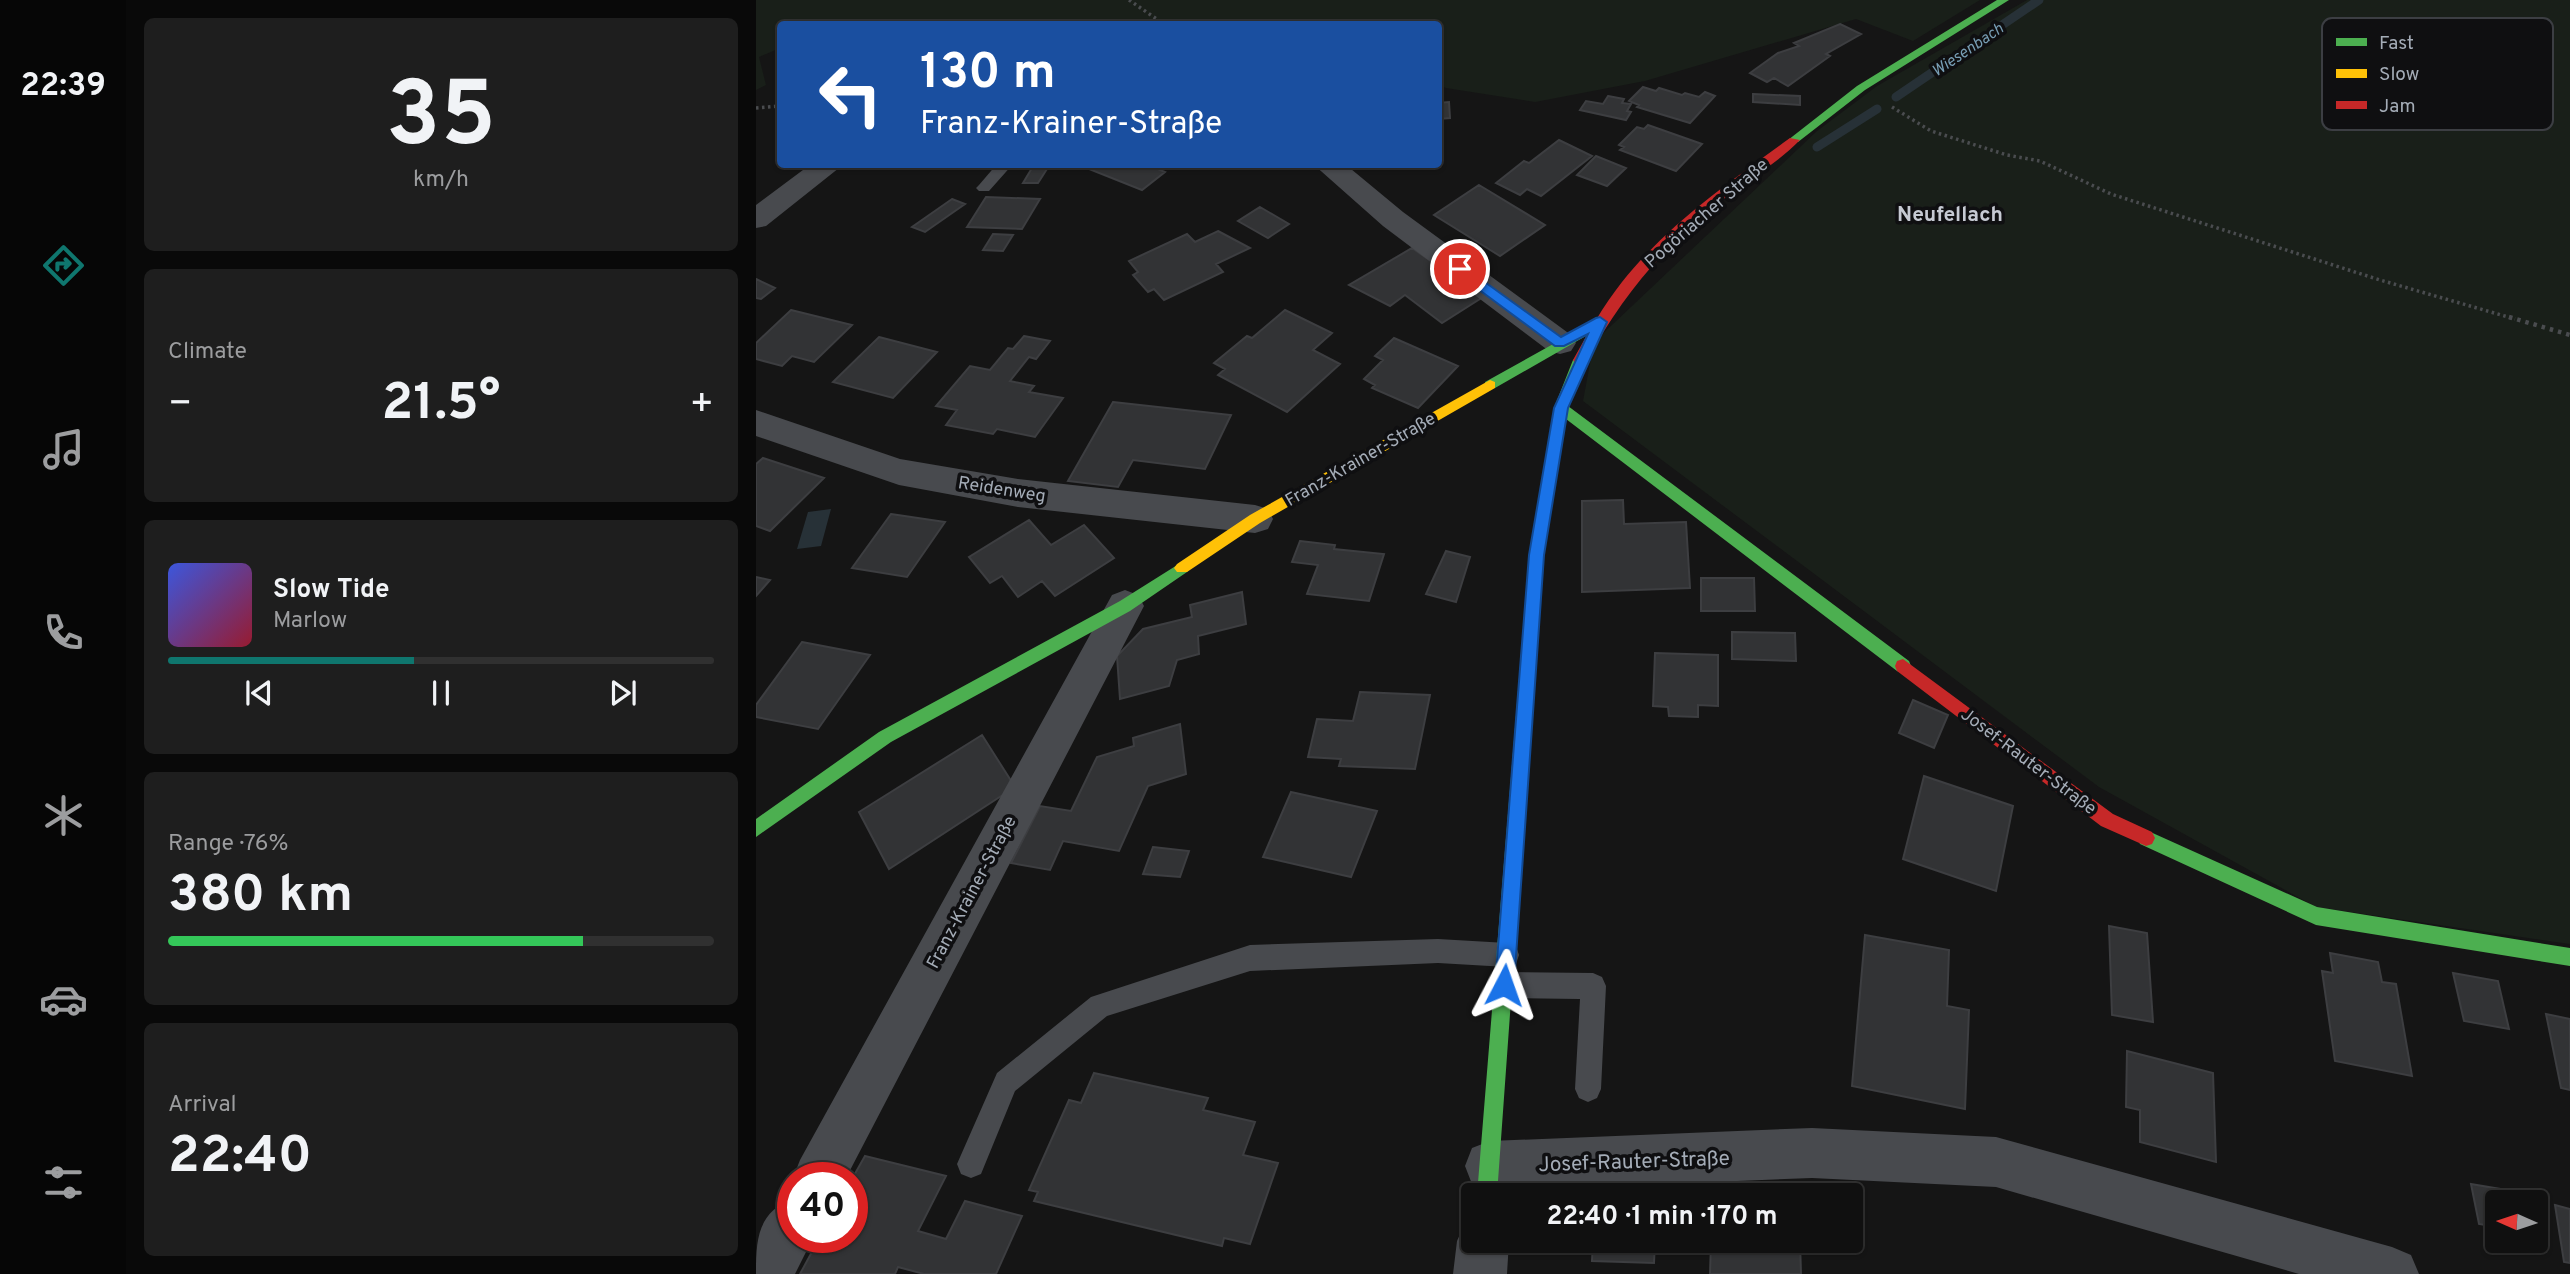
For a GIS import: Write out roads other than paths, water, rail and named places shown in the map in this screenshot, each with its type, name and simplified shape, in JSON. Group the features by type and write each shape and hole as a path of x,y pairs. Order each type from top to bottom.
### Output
{"street":[{"name":"Pogöriacher Straße","path":"1489,1181 1536,555 1561,408 1600,322 1645,263 1721,195 1861,88 2004,0"},
{"path":"756,219 825,168"},
{"path":"1332,168 1393,219 1560,343"},
{"name":"Franz-Krainer-Straße","path":"756,829 886,737 1125,607 1255,519 1600,322"},
{"name":"Josef-Rauter-Straße","path":"1561,408 2106,820 2316,916 2570,957"},
{"name":"Reidenweg","path":"756,423 899,472 1018,493 1255,519"},
{"name":"Franz-Krainer-Straße","path":"827,1162 1125,607"},
{"name":"Josef-Rauter-Straße","path":"1489,1181 1812,1153 1996,1162 2392,1274"},
{"path":"766,1274 777,1253"},
{"path":"1480,1274 1482,1253"}],"lane":[{"path":"984,188 1002,168"},
{"path":"971,1164 1006,1082 1100,1006 1250,958 1438,951 1507,955"},
{"path":"1504,985 1593,986 1588,1089"}],"waterway":[{"name":"Wiesenbach","path":"1896,97 2039,0"},
{"name":"Wiesenbach","path":"1817,147 1877,109"}],"district":[{"name":"Neufellach","path":"1950,214"}]}
